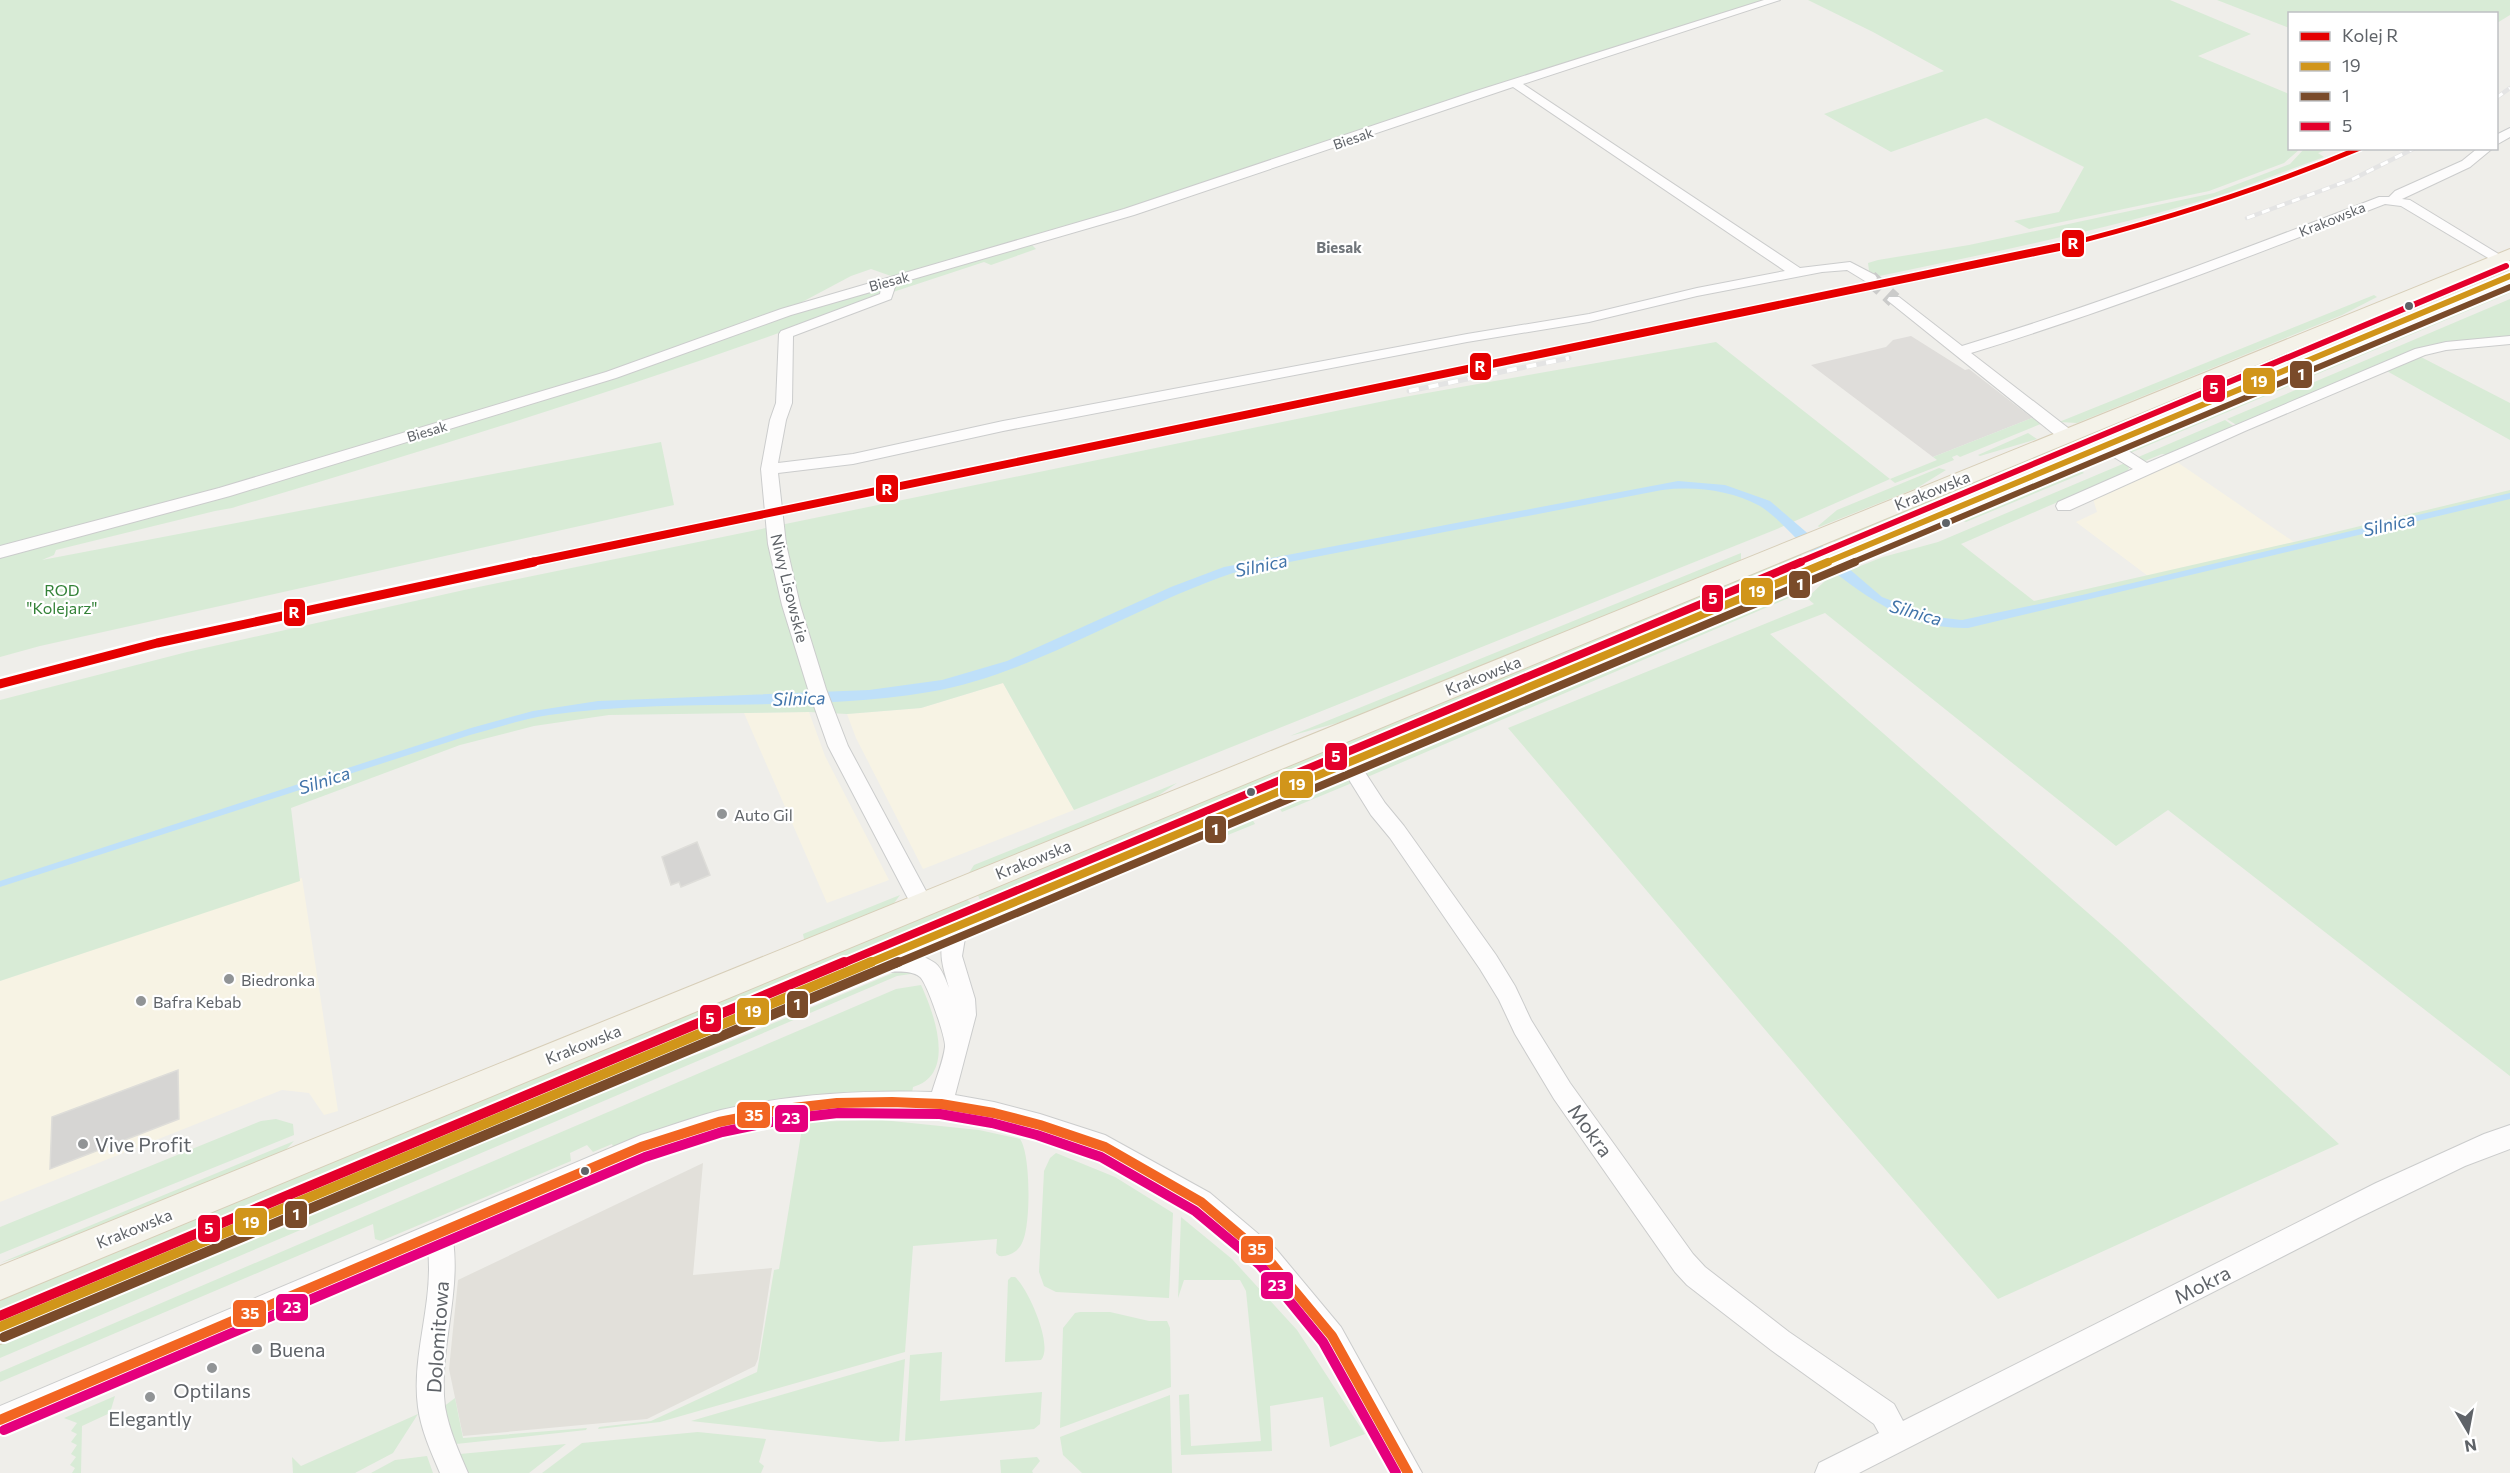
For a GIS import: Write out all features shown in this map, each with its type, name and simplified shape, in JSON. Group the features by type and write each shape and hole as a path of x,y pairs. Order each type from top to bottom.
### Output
{"main road":[{"name":"Krakowska","path":"0,1283 1791,547 2506,260"},
{"name":"Krakowska","path":"0,1327 2510,276"}],"street":[{"name":"Biesak","path":"0,552 224,492 458,422 649,362 786,312 1043,239 1129,212 1514,83 1774,0"},
{"path":"1514,83 1798,273"},
{"name":"Krakowska","path":"1959,352 2054,322 2277,241 2378,201 2393,200 2400,194 2466,164 2484,150"},
{"path":"2393,200 2405,203 2506,260"},
{"path":"769,469 853,459 1003,426 1599,315 1697,292 1798,273 1846,266 1859,270 1870,278"},
{"name":"Niwy Lisowskie","path":"890,281 886,296 786,334 784,403 778,420 769,469 777,544 792,605 820,698 838,746 922,904"},
{"path":"1894,300 2066,435"},
{"path":"2064,506 2260,419 2420,352 2446,346 2510,340"},
{"path":"2107,445 2146,470"},
{"name":"Mokra","path":"1348,762 1378,809 1397,832 1488,962 1507,993 1523,1027 1562,1091 1684,1263 1696,1276 1780,1341 1884,1414 1898,1438"},
{"path":"941,1104 963,1027 965,1010 950,945 953,934 962,924"},
{"path":"864,964 902,962 919,965 929,970 939,990 957,1045"},
{"path":"0,1420 640,1147 709,1125 784,1109 837,1103 892,1102 941,1104 994,1113 1040,1125 1105,1147 1202,1202 1267,1258 1332,1336 1408,1473"},
{"name":"Mokra","path":"1829,1473 2362,1201 2474,1150 2510,1137"},
{"name":"Dolomitowa","path":"439,1234 443,1261 431,1401 435,1422 454,1473"}],"shaded area":[{"path":"1911,336 1965,370 1969,369 2032,418 1933,457 1811,365 1886,347 1893,340"},
{"path":"2177,462 2294,542 2148,576 2076,522 2097,512 2093,499"},
{"path":"1003,683 1074,810 923,869 856,738 847,714 921,708"},
{"path":"809,712 825,756 889,880 827,903 744,713"},
{"path":"302,878 338,1111 324,1115 309,1093 282,1090 0,1202 0,981"},
{"path":"703,1163 693,1275 772,1268 755,1366 647,1419 463,1436 449,1369 458,1280"}],"green space":[{"name":"ROD \"Kolejarz\"","path":"0,0 1764,0 1038,237 894,277 871,269 851,276 789,309 644,360 219,496 800,312 874,289 881,290 880,296 720,354 395,459 232,508 56,550 54,555 42,560 661,442 674,505 40,646 0,657"},
{"path":"1808,0 2170,0 2251,34 2198,56 2288,94 2288,150 2299,150 2284,163 2209,191 2029,229 2014,221 2059,212 2084,167 1986,118 1891,152 1824,114 1944,71"},
{"path":"2217,0 2510,0 2510,15 2498,22 2498,12 2288,12 2288,28"},
{"path":"2303,150 2326,150 2318,153 2324,157 2230,192 2141,218 2051,240 1870,278 1868,263 1878,260 1969,245 2214,193 2290,164"},
{"path":"1032,245 1036,249 991,265 984,262 893,292 895,285 900,283"},
{"path":"2476,275 2481,276 2401,309 2361,330 2067,452 2059,446"},
{"path":"2510,289 2510,293 2130,453 2127,451 2127,444 2376,340 2432,322"},
{"path":"2374,295 2377,297 2342,315 2077,423 2059,422"},
{"path":"2510,299 2510,337 2429,345 2377,365 2238,426 2227,419"},
{"path":"1716,342 1890,479 1777,529 1074,810 1003,683 921,708 847,714 809,712 609,715 534,726 460,745 291,808 300,881 0,981 0,700 187,652 464,590 1404,397"},
{"path":"2419,356 2510,403 2510,440 2385,370"},
{"path":"2032,418 2043,423 1960,457 1957,455 1952,457 1954,460 1895,483 1890,479 1937,460 1933,457"},
{"path":"2225,420 2235,427 2169,455 2162,454 2145,461 2136,458"},
{"path":"2028,433 2037,439 1978,455"},
{"path":"2052,450 2060,455 1839,547 1832,540"},
{"path":"2125,463 2129,468 2127,472 1961,544 2034,601 2510,490 2510,1076 2168,810 2116,846 1825,613 1770,634 2120,941 2339,1144 1998,1299 1508,728 1814,604 1807,598 1827,579 1883,557 1938,542"},
{"path":"2076,467 2084,473 1966,522 1961,520 1976,509"},
{"path":"1939,468 1946,470 1917,488 1818,526 1837,510"},
{"path":"1741,553 1741,560 1352,719 1290,736"},
{"path":"1800,554 1807,561 982,905 977,893"},
{"path":"1788,594 1791,597 1365,778 1367,766 1758,599 1769,602"},
{"path":"1335,778 1343,778 1352,783 1282,812 1278,806 1280,802"},
{"path":"1177,783 1150,801 967,876 974,865"},
{"path":"1246,816 1251,817 1255,824 1213,841 1210,835 1212,830"},
{"path":"900,895 892,906 809,940 804,939 803,934"},
{"path":"965,898 970,902 970,910 0,1312 0,1297"},
{"path":"900,970 917,973 897,976 0,1358 0,1342 627,1078 710,1050"},
{"path":"921,985 936,1026 938,1057 935,1070 927,1080 913,1087 912,1093 825,1094 794,1098 614,1149 612,1144 593,1152 587,1145 570,1153 571,1161 381,1241 375,1239 373,1224 0,1382 0,1372 896,989"},
{"path":"276,1119 293,1124 294,1135 0,1254 0,1227 261,1121"},
{"path":"882,1120 979,1130 1020,1139 1024,1147 1028,1174 1028,1207 1025,1235 1018,1249 1009,1255 999,1256 996,1253 997,1239 913,1246 905,1352 660,1422 598,1429 599,1427 651,1421 757,1372 774,1270 779,1269 803,1122"},
{"path":"294,1141 282,1154 88,1235 0,1263"},
{"path":"1056,1153 1115,1177 1173,1213 1169,1298 1056,1292 1044,1286 1039,1272 1044,1171 1050,1158"},
{"path":"1181,1217 1232,1259 1297,1330 1365,1434 1330,1447 1323,1397 1270,1406 1272,1451 1181,1455 1179,1395 1189,1394 1191,1446 1261,1441 1246,1291 1240,1280 1184,1280 1178,1298"},
{"path":"1015,1277 1020,1283 1038,1317 1044,1343 1041,1360 1005,1362 1008,1280"},
{"path":"1110,1312 1149,1321 1167,1321 1170,1328 1171,1387 1060,1428 1063,1328 1075,1313"},
{"path":"942,1352 940,1401 1042,1392 1040,1424 1034,1429 905,1441 910,1355"},
{"path":"905,1359 899,1441 880,1442 691,1421"},
{"path":"1170,1395 1172,1473 1082,1473 1063,1455 1060,1437"},
{"path":"115,1396 110,1413 82,1426 81,1473 72,1473 75,1468 70,1465 76,1457 71,1454 77,1445 71,1442 77,1434 71,1431 77,1423 64,1418"},
{"path":"455,1398 463,1438 587,1428 586,1430 456,1444 443,1407"},
{"path":"418,1414 393,1453 355,1473 293,1473 292,1457 301,1466"},
{"path":"698,1432 766,1439 759,1462 764,1466 761,1473 542,1473 582,1443"},
{"path":"566,1444 529,1473 467,1473 460,1454"},
{"path":"427,1456 433,1473 371,1473 395,1460"},
{"path":"1037,1457 1040,1461 1032,1471 1033,1473 1001,1473 1000,1460"}],"water":[{"name":"Silnica","path":"1678,481 1725,485 1770,501 1882,597 1935,617 1962,620 2082,595 2510,493 2510,499 1968,628 1944,627 1921,622 1879,603 1840,576 1766,510 1749,501 1712,490 1662,490 1233,573 1157,603 1007,671 929,692 835,702 596,710 529,719 470,735 0,887 0,881 471,728 533,711 598,701 869,690 942,680 1007,661 1171,587 1224,567"}],"building":[{"path":"697,842 710,875 681,887 679,882 671,885 662,857"},
{"name":"Vive Profit","path":"178,1070 179,1119 50,1169 52,1117"}],"tunnel":[{"path":"1870,278 1894,300"}],"railway":[{"path":"2498,97 2510,88"},
{"path":"2247,218 2353,179 2411,150"},
{"path":"1409,391 1569,358"}],"rail line":[{"name":"R","path":"0,684 157,643 401,589 2046,250 2205,206 2283,179 2355,150"}],"transit line":[{"name":"5","path":"0,1316 2506,266"},
{"name":"19","path":"0,1327 2510,276"},
{"name":"1","path":"4,1337 2510,287"},
{"name":"35","path":"0,1420 641,1147 719,1122 784,1109 837,1103 892,1102 941,1104 994,1113 1040,1125 1105,1147 1201,1202 1267,1258 1332,1336 1408,1473"},
{"name":"23","path":"4,1430 645,1157 722,1132 786,1119 838,1113 940,1114 992,1123 1037,1135 1101,1157 1195,1211 1260,1265 1323,1342 1396,1473"}],"place":[{"name":"Auto Gil","path":"722,814"},
{"name":"Biedronka","path":"229,979"},
{"name":"Bafra Kebab","path":"141,1001"},
{"name":"Vive Profit","path":"83,1144"},
{"name":"Buena","path":"257,1349"},
{"name":"Optilans","path":"212,1368"},
{"name":"Elegantly","path":"150,1397"}],"district":[{"name":"Biesak","path":"1339,247"}]}
